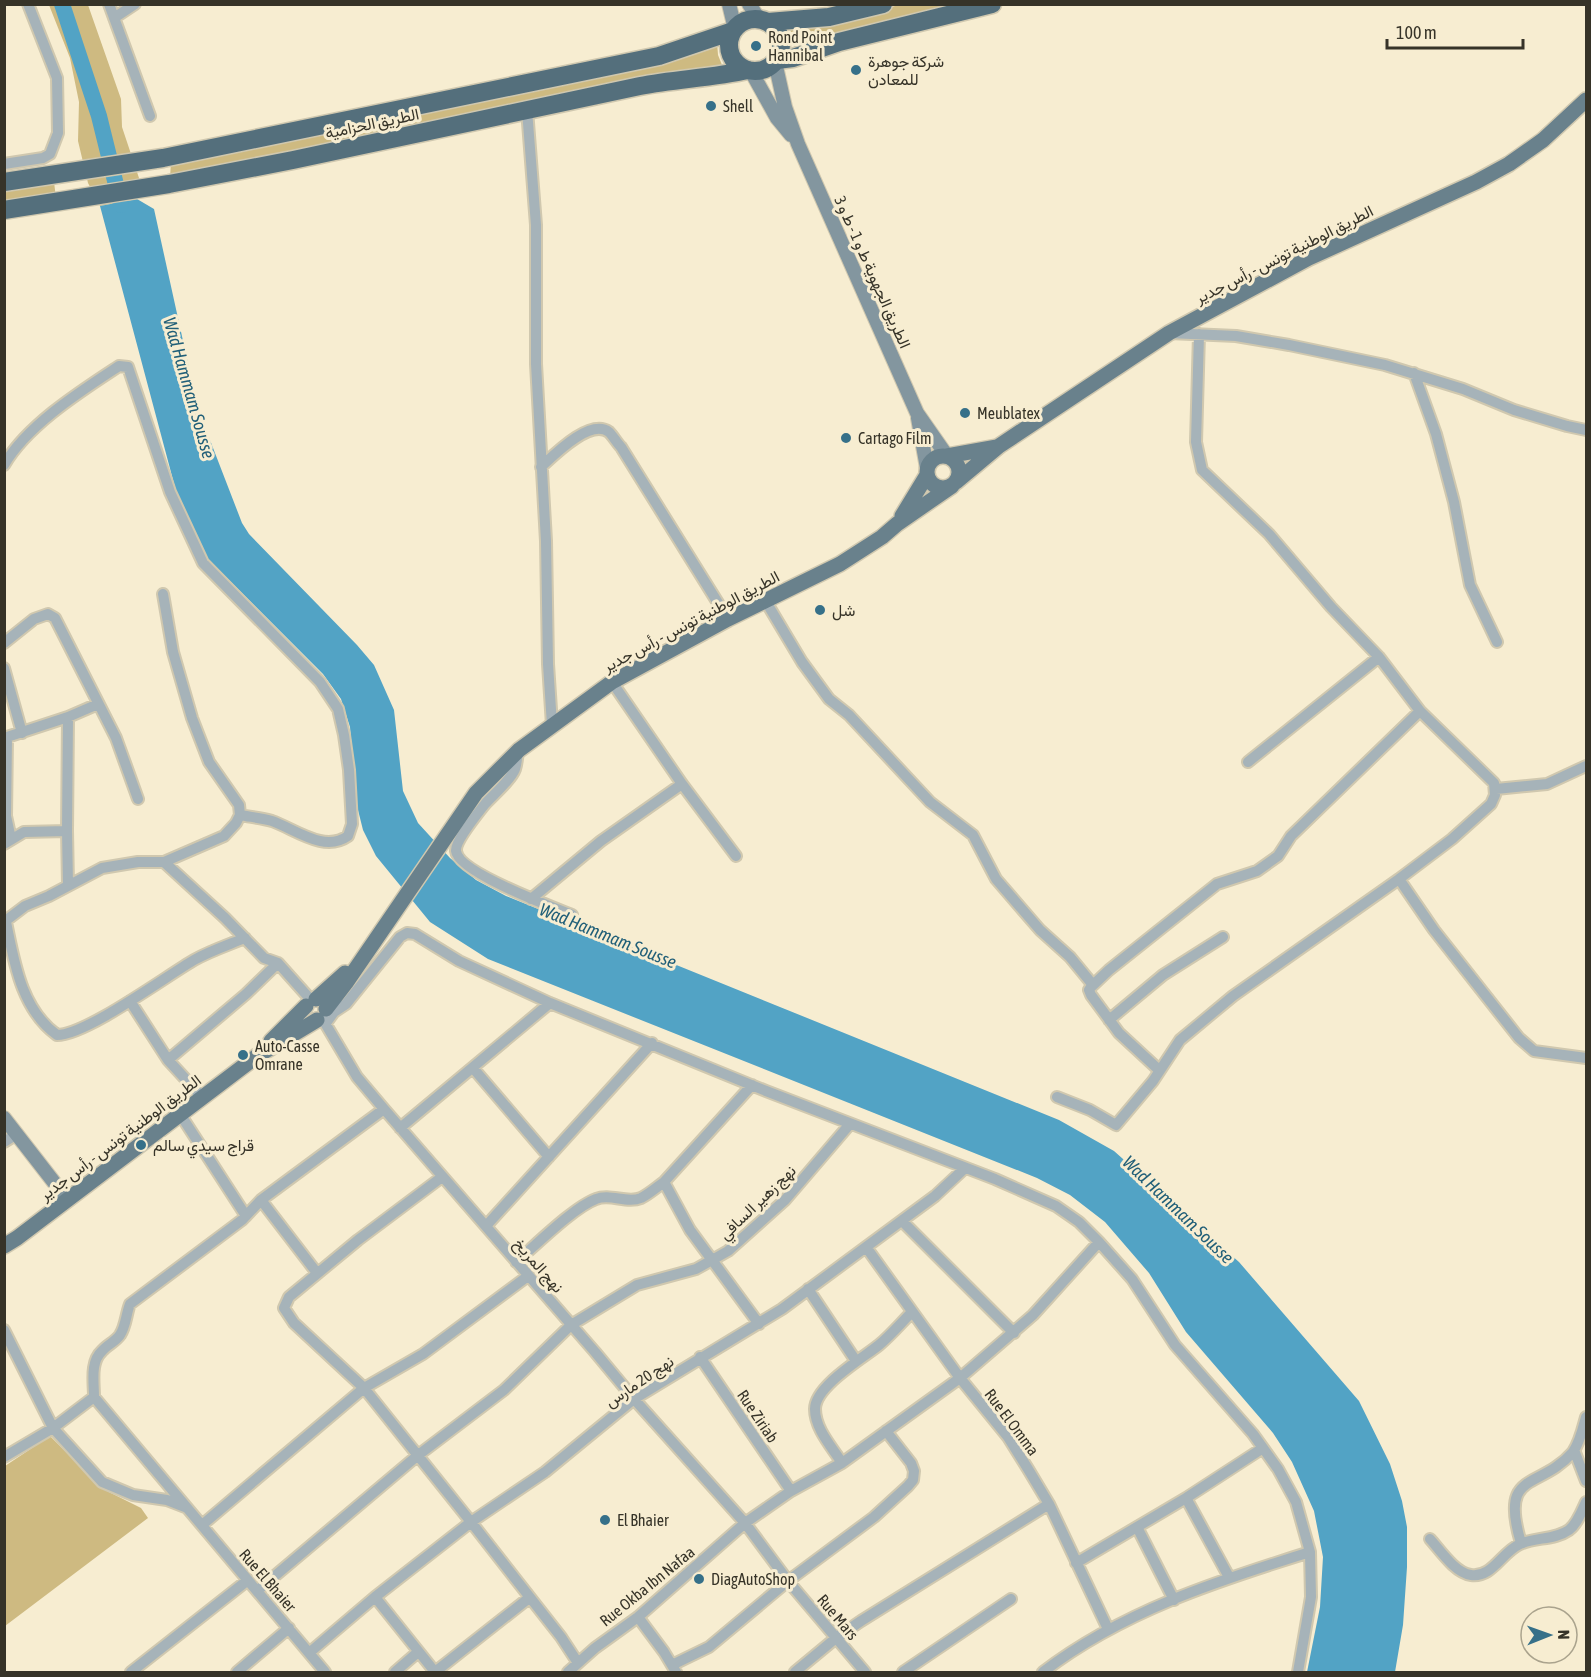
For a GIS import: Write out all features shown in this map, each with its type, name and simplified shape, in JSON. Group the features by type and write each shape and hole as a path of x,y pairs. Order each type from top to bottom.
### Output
{"highway":[{"name":"الطريق الحزامية","path":"4,182 163,158 659,56 734,30 759,15 829,16 884,4"},
{"name":"الطريق الحزامية","path":"4,210 169,184 293,160 640,86 767,69 776,61 793,58 839,42 992,4"},
{"path":"759,15 778,31 781,38 782,46 776,61"},
{"path":"734,30 729,41 731,56 735,62 749,71"}],"main road":[{"path":"729,4 734,30"},
{"name":"الطريق الجهوية ط و 1 - ط و 3","path":"776,61 785,107 798,144 917,413 947,456"},
{"name":"الطريق الجهوية ط و 1 - ط و 3","path":"749,71 777,118 798,144"},
{"name":"الطريق الوطنية تونس - رأس جدير","path":"4,1245 17,1238 318,1011 360,963 476,793 519,750 552,725 612,682 728,619 840,564 882,537 954,484 999,446 1169,333 1309,258 1476,182 1509,164 1543,140 1587,100"},
{"name":"الطريق الجهوية ط و 1 - ط و 3","path":"917,413 927,471"},
{"name":"الطريق الوطنية تونس - رأس جدير","path":"947,456 999,446"},
{"path":"938,456 947,456 957,463 959,470 954,484 946,489 933,486 927,471 933,459 938,456"},
{"name":"الطريق الوطنية تونس - رأس جدير","path":"897,524 918,492 927,471"},
{"path":"4,1118 67,1199"}],"street":[{"path":"4,164 43,158 50,154 58,133 57,78 28,4"},
{"path":"109,4 150,116"},
{"path":"114,18 135,4"},
{"path":"527,110 536,225 536,364 546,541 548,664 552,725"},
{"path":"1169,333 1236,336 1385,364 1462,389 1514,410 1587,430"},
{"path":"1057,1097 1090,1110 1116,1125 1180,1040 1233,996 1452,839 1491,804 1496,789 1488,776 1444,737 1420,711 1379,657 1331,607 1269,534 1202,470 1196,441 1199,334"},
{"path":"4,465 23,441 55,411 118,366 128,367 170,492 203,562 320,682 338,709 341,720 349,770 352,824 348,836 338,841 309,838 273,822 240,815"},
{"path":"1414,373 1436,434 1454,502 1470,585 1497,642"},
{"path":"541,467 582,434 594,429 609,432 621,447 728,619"},
{"path":"163,594 173,652 192,718 209,762 239,805 240,815 224,836 164,862 138,862 102,868 50,896 25,906 5,922 14,961 24,992 43,1022 57,1035 68,1033 130,1001 195,959 245,938"},
{"path":"765,600 802,662 830,699 849,715 930,802 973,835 996,879 1040,930 1070,957 1093,985"},
{"path":"4,643 34,619 48,614 52,615 116,738 138,798"},
{"path":"1248,762 1379,657"},
{"path":"4,668 22,733"},
{"path":"612,682 682,784 736,856"},
{"path":"67,831 32,831 8,841 5,816 6,737 68,717 98,704"},
{"path":"1159,1070 1119,1033 1089,990 1217,884 1257,871 1278,856 1291,836 1420,711"},
{"path":"68,717 68,885"},
{"path":"519,750 514,772 464,833 456,847 456,852 480,873 510,890 572,915"},
{"path":"1496,789 1547,784 1587,766"},
{"path":"531,899 601,841 682,784"},
{"name":"نهج المريخ","path":"164,862 264,958 278,963 318,1011 357,1077 634,1399 745,1523"},
{"path":"1399,879 1434,930 1519,1038 1534,1051 1587,1058"},
{"path":"318,1011 334,1012 346,1004 400,937 407,933 416,934 459,961 550,1004 1056,1206 1079,1222 1132,1279 1175,1345 1263,1448 1278,1469 1296,1502 1310,1552 1311,1598 1298,1672"},
{"path":"1109,1020 1163,975 1223,937"},
{"path":"168,1060 246,994 278,963"},
{"path":"130,1001 168,1060 203,1098"},
{"path":"400,1128 550,1004"},
{"path":"486,1226 652,1043"},
{"path":"473,1068 549,1157"},
{"path":"516,1262 580,1207 594,1199 603,1196 633,1200 641,1198 664,1182 752,1085"},
{"path":"4,1457 53,1428 94,1396 93,1367 96,1358 119,1337 124,1328 130,1304 246,1216 261,1200 384,1109"},
{"path":"180,1114 246,1216"},
{"name":"نهج زهير السافي","path":"257,1591 417,1456 504,1390 571,1325 638,1285 696,1269 736,1245 785,1200 850,1124"},
{"path":"4,1142 17,1134"},
{"name":"نهج 20 مارس","path":"309,1653 471,1521 545,1472 634,1399 759,1324 934,1197 965,1168"},
{"path":"442,1177 317,1273 289,1297 284,1308 294,1323 364,1388 471,1521 578,1663"},
{"path":"664,1182 690,1230 759,1324"},
{"path":"261,1200 317,1273"},
{"path":"902,1221 1014,1333"},
{"name":"Rue Okba Ibn Nafaa","path":"568,1672 612,1635 638,1617 745,1523 792,1491 842,1462 960,1378 1014,1333 1050,1299 1099,1242"},
{"name":"Rue El Omma","path":"866,1247 960,1378 1008,1437 1049,1504 1108,1629"},
{"path":"202,1525 364,1388 423,1354 528,1276"},
{"path":"808,1289 856,1361"},
{"path":"842,1462 825,1436 815,1410 819,1397 856,1361 881,1344 912,1312"},
{"path":"4,1330 53,1428 102,1482 133,1495 167,1500 188,1508"},
{"name":"Rue Ziriab","path":"700,1358 792,1491"},
{"name":"Rue El Bhaier","path":"94,1396 325,1672"},
{"path":"1521,1543 1513,1512 1520,1490 1528,1481 1562,1462 1574,1450 1587,1417"},
{"path":"638,1617 674,1669 709,1647 788,1581 874,1517 913,1480 914,1471 911,1463 886,1431"},
{"path":"1076,1563 1186,1498 1263,1448"},
{"path":"1574,1450 1587,1481"},
{"path":"1186,1498 1229,1577"},
{"path":"1430,1539 1450,1562 1466,1574 1483,1575 1491,1570 1501,1557 1521,1543 1560,1535 1572,1528 1587,1502"},
{"path":"795,1672 836,1638 906,1592 936,1576 994,1536 1049,1504"},
{"name":"Rue Mars","path":"745,1523 788,1581 865,1672"},
{"path":"1137,1527 1174,1599"},
{"path":"1043,1672 1108,1629 1174,1599 1229,1577 1310,1552"},
{"path":"130,1672 248,1580"},
{"path":"375,1597 435,1672 529,1598"},
{"path":"903,1672 1011,1599"},
{"path":"237,1672 289,1628"},
{"path":"395,1672 418,1652"}],"shaded area":[{"path":"49,5 88,5 121,99 122,127 139,178 137,199 100,206 88,183 78,141 79,102 70,58"},
{"path":"899,5 971,5 796,53 789,25 832,22"},
{"path":"717,42 718,55 724,70 170,179 171,161"},
{"path":"54,182 56,198 5,205 4,187"},
{"path":"50,1436 103,1489 141,1508 148,1518 5,1626 5,1466"}],"water":[{"path":"137,199 154,209 198,409 242,523 249,534 374,665 394,710 403,791 418,823 450,858 476,880 506,896 1059,1120 1114,1151 1239,1262 1359,1401 1390,1464 1402,1501 1407,1527 1403,1625 1395,1672 1307,1672 1320,1607 1323,1557 1314,1511 1292,1462 1273,1433 1186,1332 1149,1273 1105,1222 1070,1195 1037,1178 488,959 430,922 376,856 363,830 357,806 350,727 341,699 323,674 207,558 176,491 100,206"}],"waterway":[{"name":"Wad Hammam Sousse","path":"62,4 99,116 121,205"}],"place":[{"name":"Rond Point Hannibal","path":"756,46"},
{"name":"شركة جوهرة للمعادن","path":"856,70"},
{"name":"Shell","path":"711,106"},
{"name":"Meublatex","path":"965,413"},
{"name":"Cartago Film","path":"846,438"},
{"name":"شل","path":"820,610"},
{"name":"Auto-Casse Omrane","path":"243,1055"},
{"name":"قراج سيدي سالم","path":"141,1145"},
{"name":"El Bhaier","path":"605,1520"},
{"name":"DiagAutoShop","path":"699,1579"}]}
